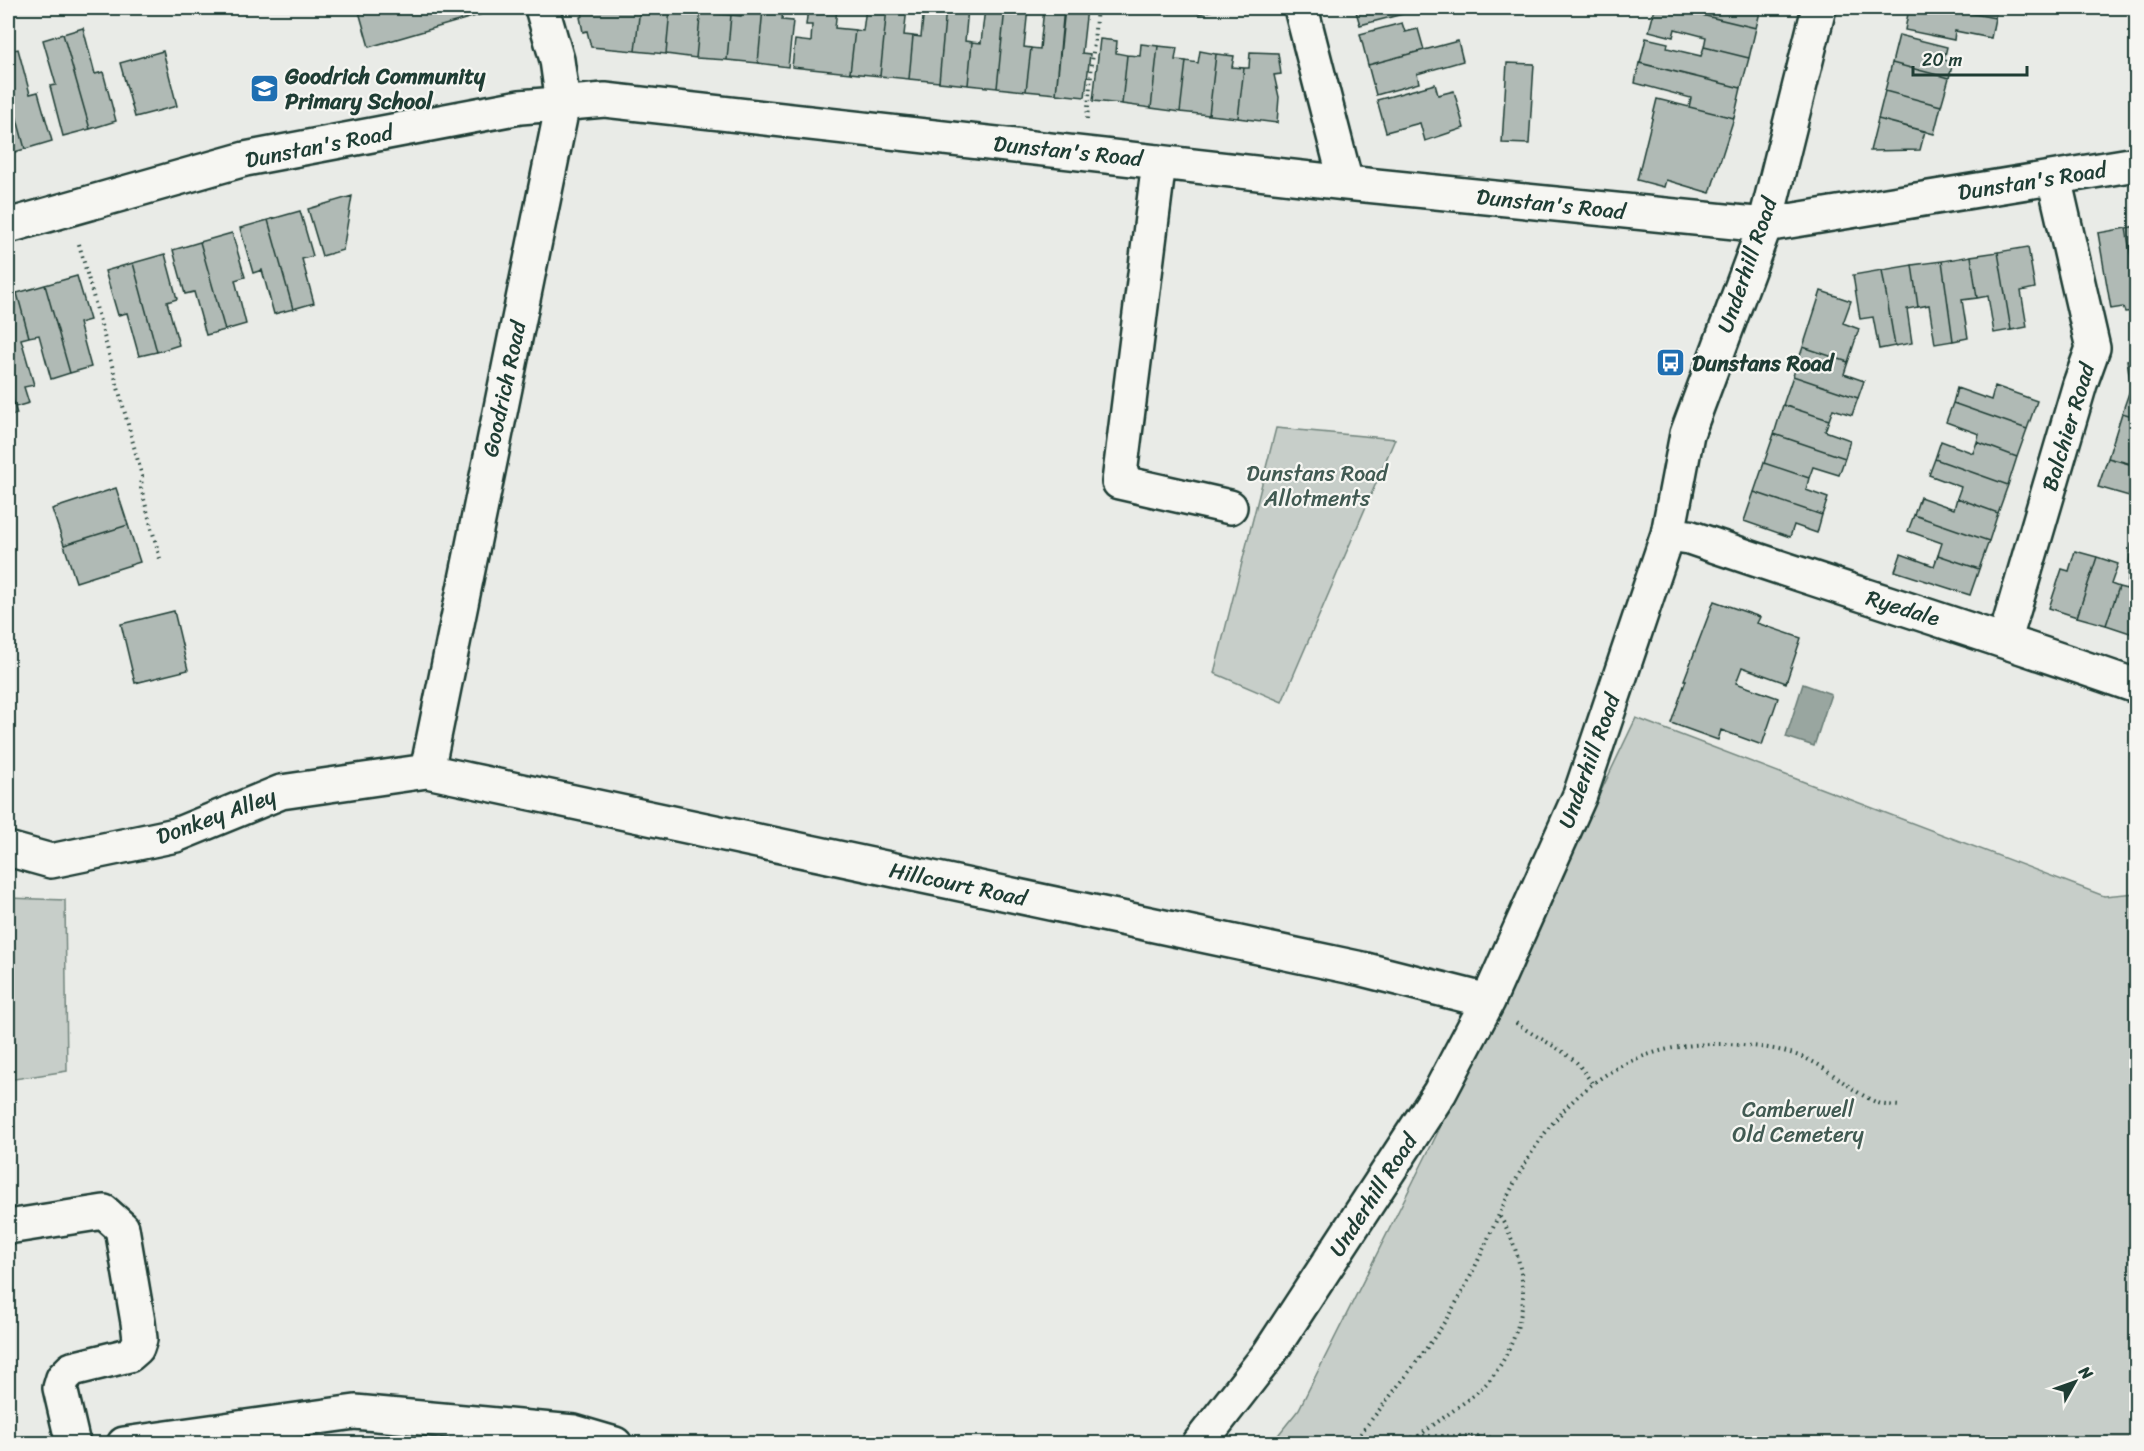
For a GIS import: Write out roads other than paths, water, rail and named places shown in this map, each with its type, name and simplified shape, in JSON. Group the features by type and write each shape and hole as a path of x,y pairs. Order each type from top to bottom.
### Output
{"street":[{"name":"Goodrich Road","path":"427,771 563,103 557,60 542,8"},
{"path":"1301,8 1346,183"},
{"name":"Underhill Road","path":"1199,1443 1269,1354 1440,1092 1488,1001 1580,795 1668,534 1687,434 1765,225 1819,8"},
{"name":"Dunstan's Road","path":"8,226 245,159 520,107 605,100 1346,183 1765,225 2136,164"},
{"path":"1159,162 1119,482 1230,507"},
{"name":"Balchier Road","path":"2005,639 2079,384 2092,348 2054,178"},
{"name":"Ryedale","path":"1668,534 1689,537 1829,585 2005,639 2136,686"},
{"name":"Donkey Alley","path":"8,849 51,861 176,835 281,792 427,771"},
{"name":"Hillcourt Road","path":"427,771 1362,969 1488,1001"},
{"path":"8,1227 104,1212 122,1228 140,1339 136,1348 129,1355 72,1369 63,1377 60,1388 73,1443"},
{"path":"123,1443 355,1412 574,1432 615,1443"}],"place":[{"name":"Goodrich Community Primary School","path":"264,89"},
{"name":"Dunstans Road","path":"1671,363"}],"park label":[{"name":"Dunstans Road Allotments","path":"1317,486"},
{"name":"Camberwell Old Cemetery","path":"1798,1122"}]}
